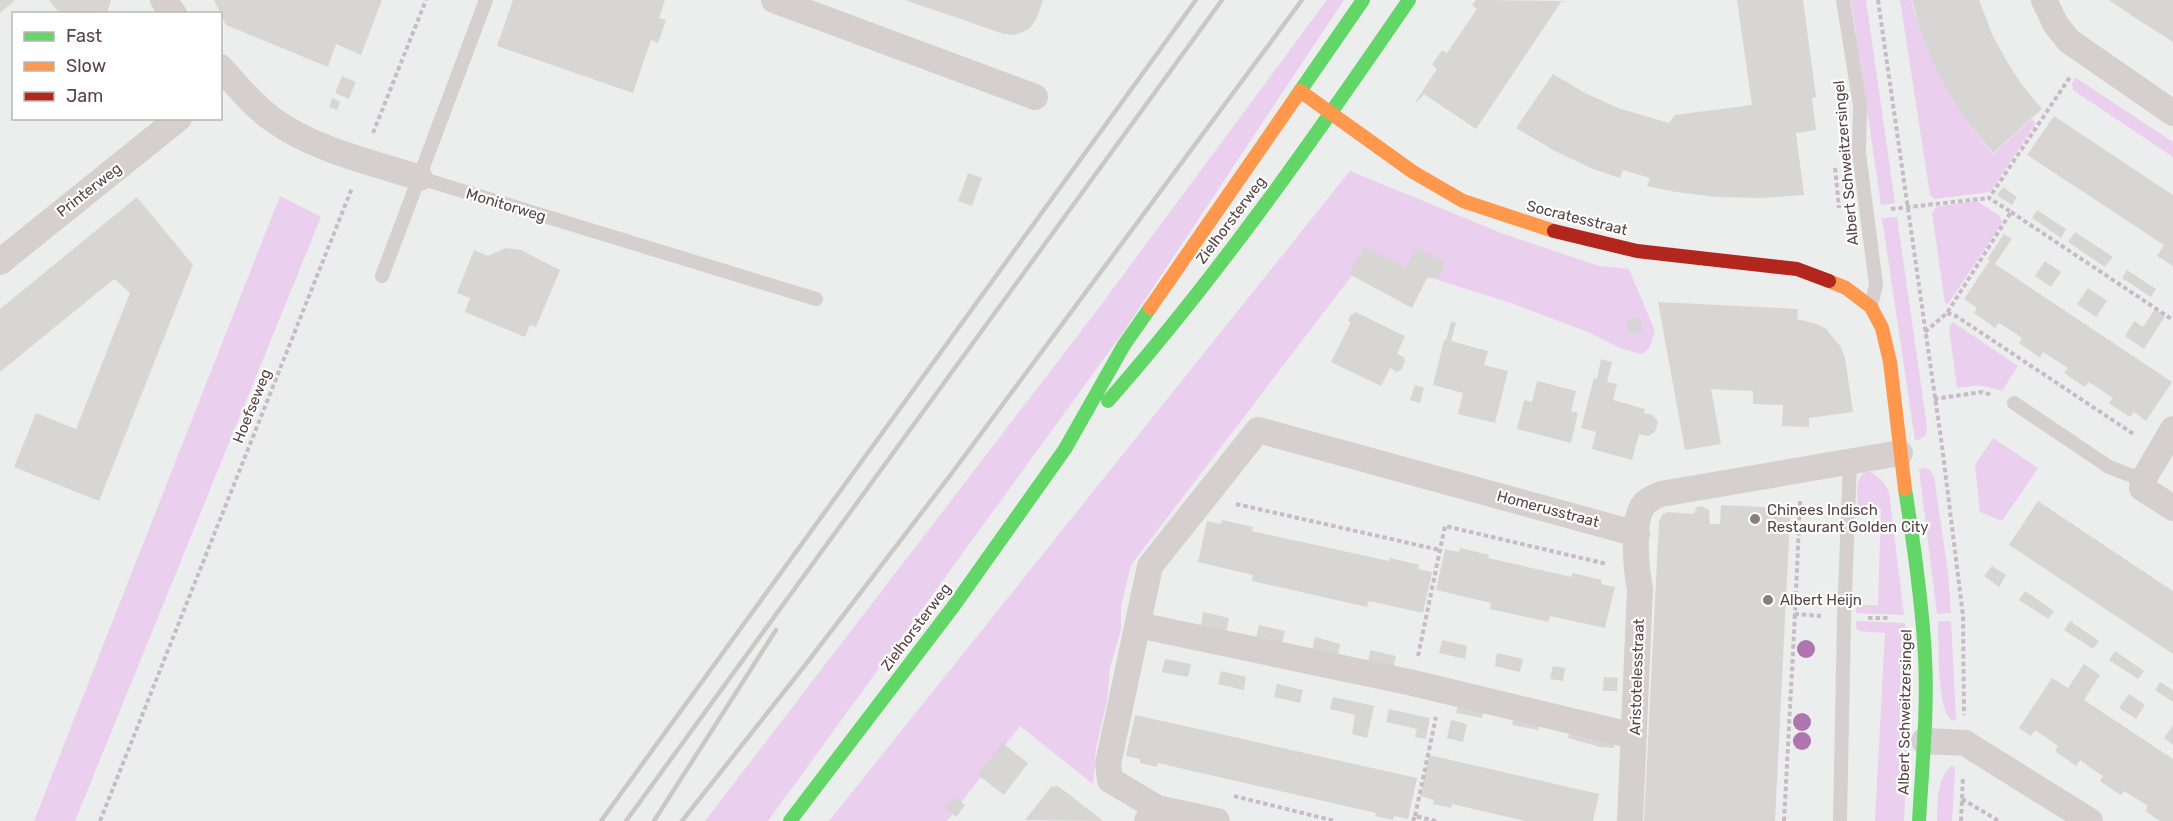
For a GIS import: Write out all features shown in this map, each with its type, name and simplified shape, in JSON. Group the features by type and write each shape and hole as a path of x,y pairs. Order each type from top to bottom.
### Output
{"main road":[{"name":"Zielhorsterweg","path":"790,821 953,607 1065,449 1124,345 1363,0"},
{"name":"Zielhorsterweg","path":"1065,449 1146,358 1331,114 1408,0"},
{"name":"Socratesstraat","path":"1300,91 1413,172 1463,201 1570,236 1637,251 1797,269 1846,288 1871,307"},
{"name":"Albert Schweitzersingel","path":"1871,307 1882,328 1890,362 1900,453 1920,588 1925,659 1924,741 1919,821"}],"street":[{"path":"163,0 172,12"},
{"path":"774,0 1035,97"},
{"path":"2044,0 2056,25 2077,48 2173,112"},
{"name":"Monitorweg","path":"224,76 271,119 300,137 420,178"},
{"name":"Printerweg","path":"0,262 177,120"},
{"path":"2173,429 2143,480 2142,488 2173,508"},
{"name":"Homerusstraat","path":"1152,814 1110,780 1108,764 1150,566 1258,430 1637,534"},
{"path":"1637,534 1639,516 1643,506 1650,498 1662,494 1900,453"},
{"name":"Aristotelesstraat","path":"1630,821 1640,589 1637,572 1637,534"},
{"path":"1138,625 1413,683 1634,736"},
{"path":"1924,741 1965,743 2090,821"},
{"path":"1152,814 1216,821"}],"lane":[{"path":"382,276 486,0"},
{"name":"Albert Schweitzersingel","path":"1843,0 1860,106 1859,153 1876,285 1871,307"},
{"name":"Monitorweg","path":"420,178 816,299"},
{"path":"2014,403 2109,467 2143,480"},
{"path":"1840,821 1850,463"}],"path":[{"name":"Hoefseweg","path":"100,821 426,0"},
{"path":"1878,0 1963,616 1965,743"},
{"path":"1989,198 2077,48"},
{"path":"1866,211 1989,198 2173,320"},
{"path":"1924,332 1947,313 2011,212"},
{"path":"1947,313 1956,316 2160,452"},
{"path":"1934,399 1982,392 2014,403"},
{"path":"1204,497 1440,550"},
{"path":"1413,683 1445,526 1637,572"},
{"path":"1784,821 1795,614"},
{"path":"1436,821 1414,819 1442,690"},
{"path":"1961,821 1962,799 1999,821"}],"shaded area":[{"path":"1327,0 1344,0 1124,331 768,821 705,821 1092,317"},
{"path":"1851,0 1866,0 1895,203 1881,205"},
{"path":"1900,0 1911,0 1925,43 1943,82 1993,154 2032,119 2036,123 1990,192 1935,199 1930,195"},
{"path":"2076,78 2173,142 2173,157 2073,90 2072,83"},
{"path":"1350,171 1504,234 1599,266 1629,269 1655,331 1649,349 1641,354 1620,348 1588,332 1511,303 1425,276 1356,270 1131,565 1121,606 1121,630 1110,667 1107,701 1096,748 1093,784 1020,726 947,821 829,821"},
{"path":"280,196 321,217 75,821 34,821"},
{"path":"1977,201 2000,216 2002,223 1948,304 1945,303 1932,213 1936,207"},
{"path":"1897,217 1927,427 1926,435 1919,440 1915,440 1882,218"},
{"path":"1953,322 2018,366 2002,391 1980,386 1957,388 1949,327"},
{"path":"1993,438 2038,468 2002,521 1980,512 1975,465"},
{"path":"1919,469 1930,470 1934,476 1948,573 1951,613 1937,614"},
{"path":"1866,471 1880,478 1889,492 1904,615 1856,613 1859,605 1878,605 1881,509 1858,506 1858,482"},
{"path":"1856,621 1905,623 1909,715 1904,821 1875,821 1885,633 1859,631 1856,628"},
{"path":"1938,621 1951,621 1956,719 1953,721 1948,715 1941,691"},
{"path":"1951,766 1955,769 1952,821 1937,821 1940,785"}],"building":[{"path":"0,0 15,0 0,13"},
{"path":"49,0 111,0 108,12 58,12"},
{"path":"214,0 382,0 361,55 336,44 328,67 226,25 222,12 220,12"},
{"path":"513,0 665,0 659,18 666,20 658,43 651,40 633,93 497,46"},
{"path":"905,0 1043,0 1036,20 1030,28 1014,35 1004,34"},
{"path":"1476,0 1566,1 1561,2 1476,129 1424,94 1416,101 1437,69 1432,65 1442,50 1447,53 1477,9 1472,5"},
{"path":"1737,0 1803,0 1816,97 1812,98 1816,130 1796,133 1804,195 1760,198 1717,197 1647,186 1650,178 1623,170 1620,178 1593,169 1555,151 1516,128 1553,74 1585,93 1618,108 1669,123 1675,115 1752,105"},
{"path":"1912,0 1979,0 1992,34 2006,60 2022,85 2042,109 1993,153 1969,124 1932,61"},
{"path":"2109,0 2173,0 2173,42 2137,19"},
{"path":"342,76 356,82 349,99 335,93"},
{"path":"332,98 340,102 337,110 329,107"},
{"path":"2054,116 2173,195 2173,266 2157,256 2164,245 2027,155"},
{"path":"968,173 982,178 972,206 958,201"},
{"path":"2003,187 2017,197 2012,205 1997,195"},
{"path":"137,197 193,265 99,501 14,467 36,413 76,429 130,293 114,279 0,372 0,309"},
{"path":"2037,210 2066,229 2061,238 2032,218"},
{"path":"2075,232 2113,257 2105,267 2068,242"},
{"path":"2004,234 2012,239 1995,264 2172,382 2146,421 2134,412 2130,417 2109,403 2113,398 2088,382 2085,387 2064,373 2068,368 2043,352 2040,358 2019,343 2022,338 1999,323 1995,328 1974,313 1977,308 1964,299"},
{"path":"1364,246 1406,267 1416,247 1446,262 1438,277 1427,278 1412,308 1349,274"},
{"path":"506,248 521,250 560,270 536,327 530,325 525,337 465,312 470,298 457,293 474,250 488,256"},
{"path":"2045,261 2061,272 2051,287 2035,276"},
{"path":"2127,270 2156,289 2151,297 2122,278"},
{"path":"2088,288 2107,301 2096,317 2077,304"},
{"path":"1658,302 1798,309 1797,319 1826,329 1841,347 1845,358 1853,412 1809,418 1809,427 1782,426 1783,405 1753,404 1753,391 1711,389 1721,444 1685,450"},
{"path":"2155,309 2165,316 2144,349 2125,336 2134,321 2143,327"},
{"path":"1355,312 1405,336 1397,354 1404,357 1405,362 1401,370 1397,372 1390,368 1381,386 1331,362 1351,322 1348,321 1351,314"},
{"path":"1640,317 1643,332 1629,334 1626,321"},
{"path":"1451,322 1456,323 1451,341 1488,351 1484,365 1508,371 1495,423 1458,414 1463,393 1433,385"},
{"path":"1601,359 1612,362 1607,382 1617,384 1613,400 1645,409 1644,413 1653,415 1658,422 1655,432 1648,436 1639,434 1632,460 1592,449 1596,432 1581,428"},
{"path":"1537,381 1576,391 1571,411 1578,413 1571,443 1517,429 1524,400 1532,402"},
{"path":"1415,385 1424,388 1420,403 1410,400"},
{"path":"2038,501 2173,591 2173,654 2009,545"},
{"path":"1721,505 1782,508 1790,518 1775,821 1644,821 1659,521 1663,514 1668,512 1694,514 1696,508 1701,506 1709,510 1710,524 1720,524"},
{"path":"1222,520 1253,527 1252,531 1389,561 1390,558 1419,565 1418,569 1432,572 1423,613 1369,601 1367,607 1252,581 1253,575 1198,562 1207,521 1221,524"},
{"path":"1460,548 1489,555 1488,558 1572,577 1572,573 1602,580 1601,584 1615,587 1605,628 1550,616 1548,622 1490,609 1491,603 1436,590 1445,549 1459,552"},
{"path":"1992,566 2006,575 1999,587 1984,576"},
{"path":"2025,591 2054,611 2048,619 2019,600"},
{"path":"1203,612 1229,618 1226,631 1201,625"},
{"path":"2070,621 2099,641 2093,649 2064,630"},
{"path":"1259,625 1285,631 1282,644 1256,638"},
{"path":"1315,637 1340,644 1338,656 1312,651"},
{"path":"1442,640 1467,646 1465,659 1439,653"},
{"path":"1370,650 1396,656 1393,669 1368,663"},
{"path":"2115,651 2144,671 2138,679 2109,660"},
{"path":"1497,653 1523,659 1520,672 1495,666"},
{"path":"1165,659 1191,664 1188,677 1162,672"},
{"path":"2084,664 2100,675 2084,700 2173,759 2173,821 2160,821 2145,811 2148,806 2124,791 2121,795 2100,781 2103,776 2080,760 2076,766 2055,751 2058,746 2035,730 2031,736 2019,728 2052,678 2068,688"},
{"path":"1553,666 1565,668 1563,681 1550,679"},
{"path":"1221,671 1246,677 1244,690 1218,684"},
{"path":"1604,677 1618,678 1617,691 1603,691"},
{"path":"2160,682 2173,690 2173,702 2155,690"},
{"path":"1277,684 1303,690 1300,703 1274,697"},
{"path":"2129,694 2145,705 2136,719 2119,708"},
{"path":"1333,697 1374,706 1367,738 1352,734 1355,715 1330,709"},
{"path":"1459,700 1485,706 1482,718 1456,713"},
{"path":"1389,709 1430,718 1426,739 1415,737 1417,729 1386,722"},
{"path":"1515,712 1541,718 1538,730 1512,725"},
{"path":"1135,715 1417,778 1408,819 1394,816 1393,820 1375,816 1376,813 1158,763 1157,767 1140,763 1140,759 1126,756"},
{"path":"1451,720 1467,724 1463,742 1447,738"},
{"path":"1570,725 1615,734 1614,748 1600,747 1568,738"},
{"path":"2173,725 2173,745 2164,738"},
{"path":"1002,743 1028,763 1004,795 978,775"},
{"path":"1429,755 1599,794 1593,821 1525,821 1452,804 1451,808 1433,804 1434,800 1420,796"},
{"path":"1058,786 1103,821 1025,820 1051,787"},
{"path":"954,797 965,805 956,817 945,808"}],"railway":[{"path":"601,821 1196,0"},
{"path":"626,821 1222,0"},
{"path":"682,821 952,473 1302,0"},
{"path":"654,821 776,630"}],"traffic: fast":[{"path":"1296,97 1363,0"},
{"path":"1108,401 1149,354 1227,255 1338,103 1409,0"},
{"path":"790,821 953,607 1065,449 1124,345 1150,308"},
{"path":"1905,489 1922,615 1926,677 1919,821"}],"traffic: slow":[{"path":"1300,91 1413,172 1463,201 1554,231"},
{"path":"1150,308 1296,97"},
{"path":"1829,281 1846,288 1871,307 1882,328 1890,362 1905,489"}],"traffic: jam":[{"path":"1554,231 1637,251 1797,269 1829,281"}],"place":[{"name":"Chinees Indisch Restaurant Golden City","path":"1755,519"},
{"name":"Albert Heijn","path":"1768,600"}]}
